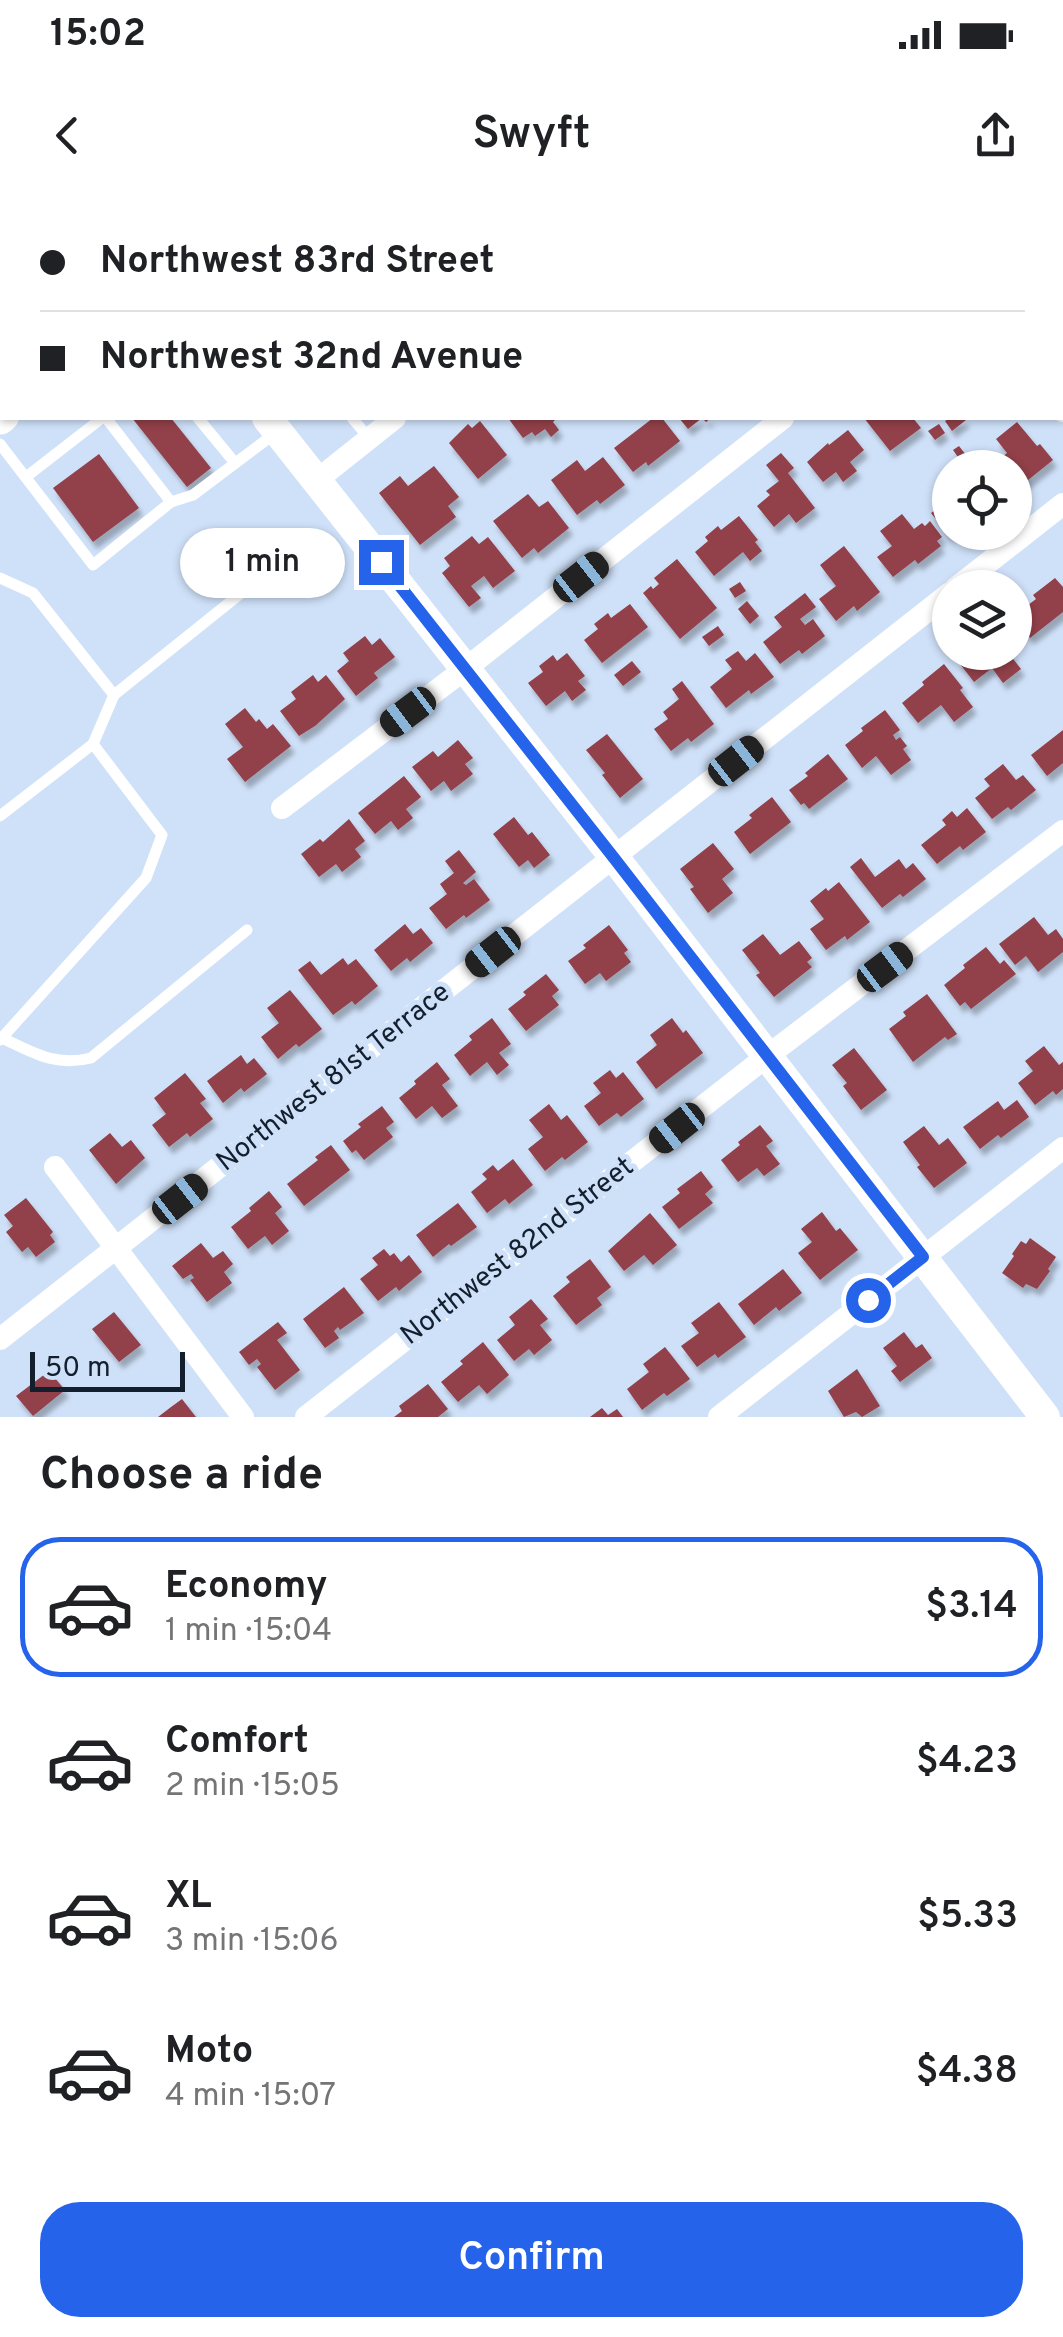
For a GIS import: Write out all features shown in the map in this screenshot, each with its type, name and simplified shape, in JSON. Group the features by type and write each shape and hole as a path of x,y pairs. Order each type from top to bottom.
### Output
{"main road":[{"path":"273,424 614,858 1044,1417"}],"street":[{"path":"316,480 392,420"},
{"path":"282,808 780,420"},
{"path":"979,570 1063,504"},
{"name":"Northwest 81st Terrace","path":"0,1339 932,606"},
{"name":"Northwest 82nd Street","path":"306,1417 766,1057 1063,831"},
{"path":"720,1417 1063,1148"},
{"path":"54,1167 243,1417"}],"lane":[{"path":"26,477 101,420"},
{"path":"106,420 171,502"},
{"path":"200,420 235,464"},
{"path":"354,420 368,438"},
{"path":"0,444 93,565 171,502 193,495 235,464 273,424"},
{"path":"0,816 93,744 114,694 280,562"},
{"path":"0,578 33,593 114,694"},
{"path":"93,744 162,835 146,878 1,1039 70,1064 91,1058 247,930"}],"building":[{"path":"134,420 173,420 211,468 187,487"},
{"path":"510,420 555,420 559,430 551,437 545,429 523,438"},
{"path":"650,420 664,420 680,441 648,466 646,462 633,472 614,448"},
{"path":"681,420 699,420 688,429"},
{"path":"866,420 915,420 921,428 890,451"},
{"path":"947,420 966,420 952,431"},
{"path":"480,421 507,455 478,479 449,443 468,424 472,428"},
{"path":"1017,422 1053,460 1032,477 1032,450 1005,450 996,439"},
{"path":"939,424 945,433 935,440 928,431"},
{"path":"848,430 864,450 850,462 857,471 843,482 836,472 823,482 807,462"},
{"path":"781,453 794,468 788,473 815,508 796,523 789,514 774,527 757,506 770,495 766,491 779,481 766,465"},
{"path":"99,454 139,508 93,542 53,488"},
{"path":"603,457 625,485 577,515 551,480 577,460 585,471"},
{"path":"434,466 459,497 448,506 456,517 420,545 379,493 400,476 408,486"},
{"path":"528,494 539,507 548,501 569,528 538,553 534,548 522,558 493,521"},
{"path":"902,514 914,529 930,521 932,550 936,550 893,577 877,557 892,546 880,531"},
{"path":"739,516 762,551 750,561 743,552 714,576 695,552 718,526 721,530"},
{"path":"472,536 479,544 488,537 515,571 493,588 484,576 471,586 481,598 469,607 442,573 450,566 444,558"},
{"path":"844,546 880,592 857,611 854,606 836,621 819,599 836,586 820,565"},
{"path":"677,559 717,608 680,639 643,593 659,584 654,578"},
{"path":"1055,578 1063,587 1063,612 1032,636 1032,602 1036,599 1033,595"},
{"path":"740,582 746,591 735,598 729,589"},
{"path":"805,593 816,607 800,619 805,625 813,619 825,636 802,654 799,650 780,664 763,642 782,627 774,617"},
{"path":"747,601 759,616 750,624 738,609"},
{"path":"630,604 648,627 602,663 584,640 598,629 594,624 608,613 611,618"},
{"path":"718,626 724,635 709,646 702,637"},
{"path":"365,636 372,645 380,638 395,657 374,673 378,678 356,696 337,671 349,661 343,653"},
{"path":"738,651 746,661 755,653 774,677 726,708 710,687 732,669 725,660"},
{"path":"567,653 585,676 578,681 586,690 572,701 565,691 546,706 528,683 543,672 539,666 553,655 557,661"},
{"path":"632,661 641,672 623,686 614,675"},
{"path":"937,670 949,670 973,707 954,722 941,705 918,723 902,703 924,685 922,682"},
{"path":"965,670 989,670 974,682"},
{"path":"993,670 1020,670 1003,683"},
{"path":"313,675 318,682 326,675 345,699 299,736 280,711 296,699 291,692"},
{"path":"682,681 714,724 691,742 688,738 671,751 654,729 668,719 663,712 679,699 672,689"},
{"path":"245,708 267,729 273,724 291,746 245,782 227,759 243,747 225,724"},
{"path":"885,710 900,730 893,735 907,746 903,749 911,760 891,775 876,756 862,768 845,745"},
{"path":"1063,730 1063,763 1047,776 1031,755"},
{"path":"607,734 643,779 620,798 586,750"},
{"path":"458,740 473,758 465,764 473,774 451,791 444,781 431,791 412,767 433,751 438,757"},
{"path":"828,754 848,779 809,809 789,790"},
{"path":"1003,764 1016,780 1023,775 1036,790 992,819 975,798 990,786 984,779"},
{"path":"404,776 421,797 406,809 413,818 398,830 391,821 375,834 358,813"},
{"path":"772,797 791,822 750,854 734,832"},
{"path":"967,808 986,832 937,864 921,845 946,825 942,820 952,811 957,817"},
{"path":"514,817 550,855 534,868 528,860 519,867 493,834"},
{"path":"349,819 365,841 355,849 361,857 342,872 336,864 319,877 301,854 320,839 323,842"},
{"path":"713,843 734,869 722,879 733,893 708,913 680,869"},
{"path":"459,850 476,872 463,883 474,879 490,900 446,929 429,908 447,894 440,884 454,873 445,861"},
{"path":"861,858 875,877 899,859 906,869 913,863 926,879 882,908 850,867"},
{"path":"839,882 870,922 826,950 810,929 824,919 810,901"},
{"path":"1034,917 1048,935 1056,929 1063,939 1063,952 1038,972 1026,956 1015,965 999,944"},
{"path":"405,924 413,934 421,928 433,943 410,962 407,958 391,971 374,950"},
{"path":"609,925 628,950 624,953 631,962 606,981 600,973 585,984 568,961"},
{"path":"763,934 780,955 799,941 812,958 807,962 812,967 774,997 742,950"},
{"path":"986,947 1000,964 1004,960 1016,974 971,1009 965,1002 960,1006 944,985"},
{"path":"343,958 348,965 356,959 378,986 355,1005 352,1001 333,1015 298,970 310,961 321,975"},
{"path":"546,974 559,990 552,996 559,1005 526,1031 508,1009"},
{"path":"290,990 322,1029 278,1059 261,1037 279,1023 267,1008"},
{"path":"927,994 957,1034 948,1040 945,1037 913,1062 889,1029 906,1016 903,1012"},
{"path":"492,1018 511,1044 499,1053 509,1065 497,1075 487,1062 470,1076 454,1055 472,1040 469,1036"},
{"path":"672,1018 703,1053 656,1089 636,1062 657,1045 650,1035"},
{"path":"1044,1046 1059,1065 1063,1062 1063,1089 1056,1095 1053,1091 1035,1105 1018,1083 1033,1071 1025,1061"},
{"path":"854,1048 887,1090 861,1110 832,1065"},
{"path":"241,1055 247,1064 254,1058 267,1074 223,1103 207,1081"},
{"path":"437,1062 450,1079 442,1085 458,1106 442,1118 432,1106 416,1119 399,1098"},
{"path":"610,1070 616,1078 623,1072 644,1099 621,1117 617,1113 599,1126 584,1106 601,1093 593,1083"},
{"path":"185,1073 206,1099 200,1103 213,1119 169,1147 152,1125 166,1114 154,1098"},
{"path":"1017,1100 1029,1117 980,1149 963,1127 998,1101 1004,1110"},
{"path":"549,1104 561,1120 567,1115 588,1142 545,1171 528,1149 543,1137 529,1120"},
{"path":"382,1106 394,1122 386,1128 393,1137 364,1160 343,1141"},
{"path":"760,1125 773,1141 766,1146 780,1164 764,1176 757,1168 738,1182 721,1160"},
{"path":"924,1126 939,1145 948,1138 967,1163 934,1188 903,1142"},
{"path":"110,1133 122,1147 131,1140 145,1158 116,1184 89,1150"},
{"path":"331,1145 350,1170 304,1206 287,1184"},
{"path":"513,1159 533,1185 509,1204 505,1199 487,1213 471,1192 487,1179 482,1174 493,1165 498,1171"},
{"path":"701,1171 713,1187 705,1194 713,1203 679,1229 662,1207 680,1193 677,1189"},
{"path":"269,1191 282,1207 275,1213 289,1231 272,1245 265,1236 248,1249 231,1227"},
{"path":"26,1198 53,1232 50,1235 55,1242 36,1257 28,1247 22,1252 6,1232 13,1226 4,1215"},
{"path":"458,1203 477,1227 433,1257 416,1235"},
{"path":"822,1212 858,1250 820,1280 798,1253 812,1242 801,1229"},
{"path":"650,1213 677,1245 653,1265 644,1255 624,1271 608,1251"},
{"path":"1030,1238 1056,1257 1037,1289 1026,1284 1023,1288 1002,1273 1021,1241 1026,1244"},
{"path":"201,1243 213,1258 223,1251 233,1264 224,1272 232,1283 207,1302 190,1280 194,1278 191,1274 183,1279 172,1266"},
{"path":"384,1249 401,1262 409,1255 422,1272 399,1291 396,1287 378,1301 360,1279 378,1265 372,1258"},
{"path":"590,1259 611,1287 597,1298 602,1305 576,1325 553,1296 570,1282 566,1277"},
{"path":"783,1269 802,1293 754,1325 738,1304"},
{"path":"344,1287 364,1313 340,1330 338,1327 334,1331 339,1338 325,1348 303,1319"},
{"path":"531,1299 548,1319 540,1325 552,1340 534,1355 529,1349 514,1361 497,1340 515,1325 509,1317"},
{"path":"719,1302 746,1337 718,1358 715,1354 697,1367 681,1346 699,1333 691,1323"},
{"path":"114,1312 141,1345 119,1362 92,1329"},
{"path":"278,1322 287,1333 277,1340 300,1370 275,1390 257,1367 261,1364 257,1359 249,1365 239,1352"},
{"path":"904,1332 916,1348 922,1344 932,1358 900,1382 891,1371 897,1366 883,1348"},
{"path":"483,1342 509,1375 487,1394 479,1385 458,1402 441,1382"},
{"path":"665,1347 690,1379 642,1410 627,1389 649,1372 643,1364"},
{"path":"857,1369 880,1406 862,1417 856,1412 844,1417 828,1391"},
{"path":"49,1371 65,1390 33,1416 16,1396"},
{"path":"428,1384 448,1409 438,1417 394,1417 402,1411 399,1406"},
{"path":"182,1399 196,1417 158,1417 171,1407"},
{"path":"602,1408 608,1415 617,1409 623,1417 590,1417"}],"route":[{"path":"381,562 923,1257 868,1300"}]}
